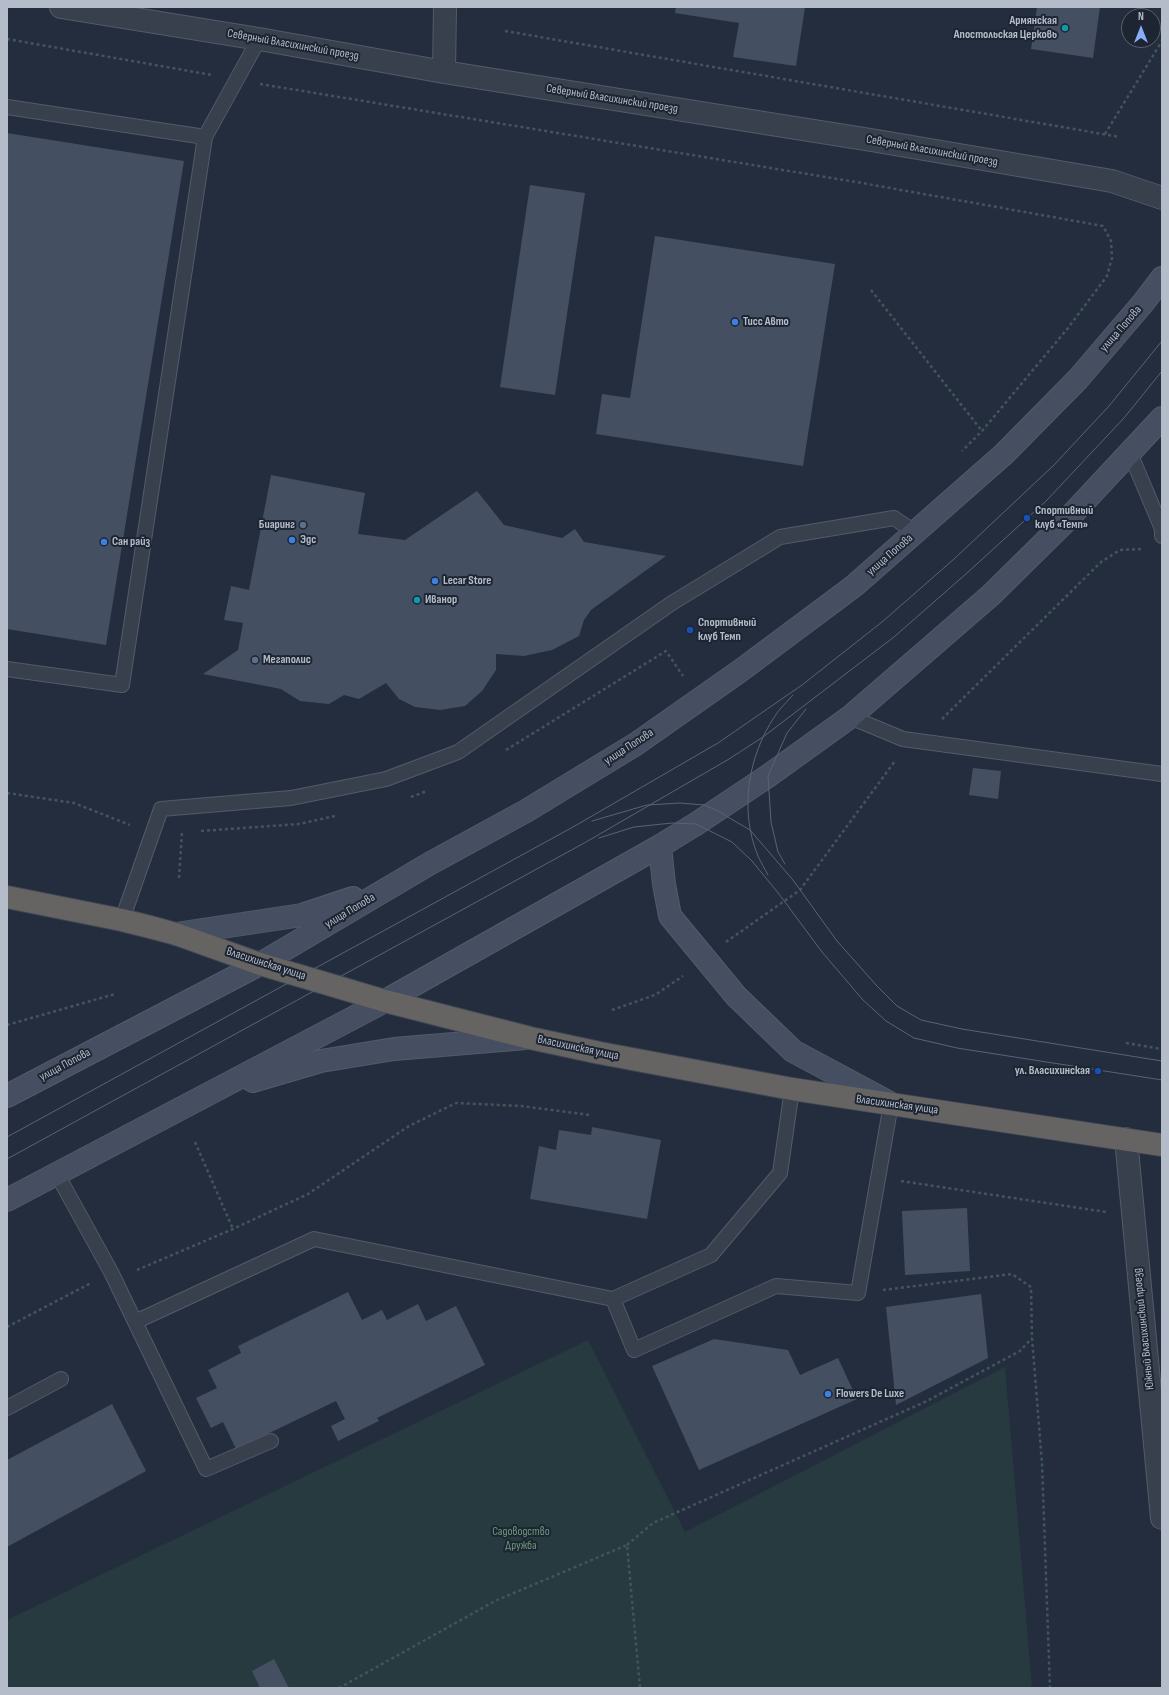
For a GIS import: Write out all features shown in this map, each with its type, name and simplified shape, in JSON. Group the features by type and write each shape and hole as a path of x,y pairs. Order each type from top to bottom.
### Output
{"highway":[{"name":"Власихинская улица","path":"7,897 122,920 176,934 260,964 385,1001 530,1038 600,1053 792,1089 1162,1145"}],"main road":[{"name":"улица Попова","path":"7,1096 260,964 430,864 526,811 636,744 740,671 854,586 1004,454 1078,380 1143,303 1162,278"},
{"path":"7,1200 385,1001 660,846 768,776 850,717 991,595 1065,522 1162,418"},
{"path":"660,846 664,884 670,916 736,996 793,1051 891,1104"},
{"path":"176,934 302,915 349,900 430,864"},
{"path":"204,1096 321,1061 394,1049 530,1038"}],"street":[{"name":"Северный Власихинский проезд","path":"61,7 259,39 444,72 863,139 1112,181 1162,198"},
{"path":"444,72 445,7"},
{"name":"Южный Власихинский проезд","path":"1126,1139 1162,1518"}],"lane":[{"path":"7,669 122,685 205,137 259,39"},
{"path":"7,107 205,137"},
{"path":"1130,453 1162,529 1162,536"},
{"path":"122,920 161,809 291,798 386,779 458,752 672,603 780,537 894,518 916,532"},
{"path":"850,717 903,739 1162,774"},
{"path":"135,1322 314,1239 613,1299 711,1255 780,1173 792,1089"},
{"path":"613,1299 634,1350 776,1286 858,1293 891,1104"},
{"path":"57,1174 111,1272 206,1469 271,1441"},
{"path":"7,1408 61,1379"}],"path":[{"path":"505,31 1120,137"},
{"path":"7,39 237,80 855,181 1103,226 1111,241 1112,258 1107,276 1068,328 982,431 871,290"},
{"path":"1105,134 1162,42"},
{"path":"1101,562 1120,550 1145,549 1162,529"},
{"path":"7,793 74,803 152,833"},
{"path":"612,1010 655,995 689,972"},
{"path":"7,1025 115,994"},
{"path":"1126,1044 1162,1049"},
{"path":"195,1142 233,1229 308,1194 409,1126 456,1103 521,1106 590,1115"},
{"path":"878,1178 1133,1216"},
{"path":"858,1293 1012,1274 1031,1287 1032,1338 1042,1463 1050,1688"},
{"path":"339,1688 495,1601 627,1545 654,1523 927,1401 1020,1351 1032,1338"},
{"path":"627,1545 640,1688"}],"green space":[{"name":"Садоводство Дружба","path":"588,1340 685,1532 1005,1367 1032,1688 7,1688 7,1620"}],"building":[{"path":"676,7 805,7 796,66 733,57 739,23 675,13"},
{"name":"Армянская Апостольская Церковь","path":"1037,7 1100,7 1093,58 1031,49"},
{"path":"7,133 184,161 106,645 7,629"},
{"path":"530,185 585,193 555,395 500,387"},
{"path":"655,236 835,264 803,466 596,434 602,394 630,398"},
{"name":"Иванор","path":"271,475 365,493 358,534 405,540 477,491 504,525 562,538 575,529 584,542 666,556 591,610 584,620 579,636 552,650 524,656 496,654 496,670 482,691 465,706 440,710 415,707 399,699 386,683 359,699 344,695 329,704 300,701 281,689 203,674 238,650 243,623 224,620 231,586 249,590"},
{"path":"973,768 1001,771 998,799 969,795"},
{"path":"592,1127 661,1140 647,1219 530,1199 539,1146 556,1150 559,1130 591,1135"},
{"path":"967,1208 970,1271 905,1275 902,1211"},
{"path":"348,1292 362,1320 382,1310 387,1320 418,1304 426,1321 456,1306 485,1365 377,1418 379,1421 338,1441 331,1426 345,1419 336,1401 236,1449 223,1422 211,1428 196,1398 217,1388 208,1370 241,1353 238,1346"},
{"path":"981,1294 988,1358 896,1405 886,1307"},
{"path":"714,1339 788,1350 800,1375 838,1358 857,1399 699,1470 652,1366"},
{"path":"112,1404 146,1471 7,1547 7,1460"},
{"path":"274,1659 289,1688 260,1688 252,1671"}],"tram line":[{"path":"7,1137 573,827 718,743 802,685 882,622 954,559 1054,465 1109,406 1162,341"},
{"path":"7,1159 586,842 729,759 763,737 894,637 1046,501 1124,418 1162,371"},
{"path":"768,875 758,856 752,838 749,820 749,784 758,748 777,713 793,695"},
{"path":"785,864 778,852 771,822 768,776 787,733 806,709"},
{"path":"592,821 647,805 680,803 704,805 716,810 750,830 793,880 837,941 877,986 897,1006 921,1020 962,1029 1162,1061"},
{"path":"599,838 634,827 672,823 696,824 732,842 752,861 779,894 822,952 863,1000 886,1021 914,1038 957,1048 1162,1080"}],"place":[{"name":"Армянская Апостольская Церковь","path":"1065,28"},
{"name":"Тисс Авто","path":"735,322"},
{"name":"Спортивный клуб «Темп»","path":"1027,518"},
{"name":"Биаринг","path":"303,525"},
{"name":"Эдс","path":"292,540"},
{"name":"Сан райз","path":"104,542"},
{"name":"Lecar Store","path":"435,581"},
{"name":"Иванор","path":"417,600"},
{"name":"Спортивный клуб Темп","path":"690,630"},
{"name":"Мегаполис","path":"255,660"},
{"name":"ул. Власихинская","path":"1098,1071"},
{"name":"Flowers De Luxe","path":"828,1394"}]}
